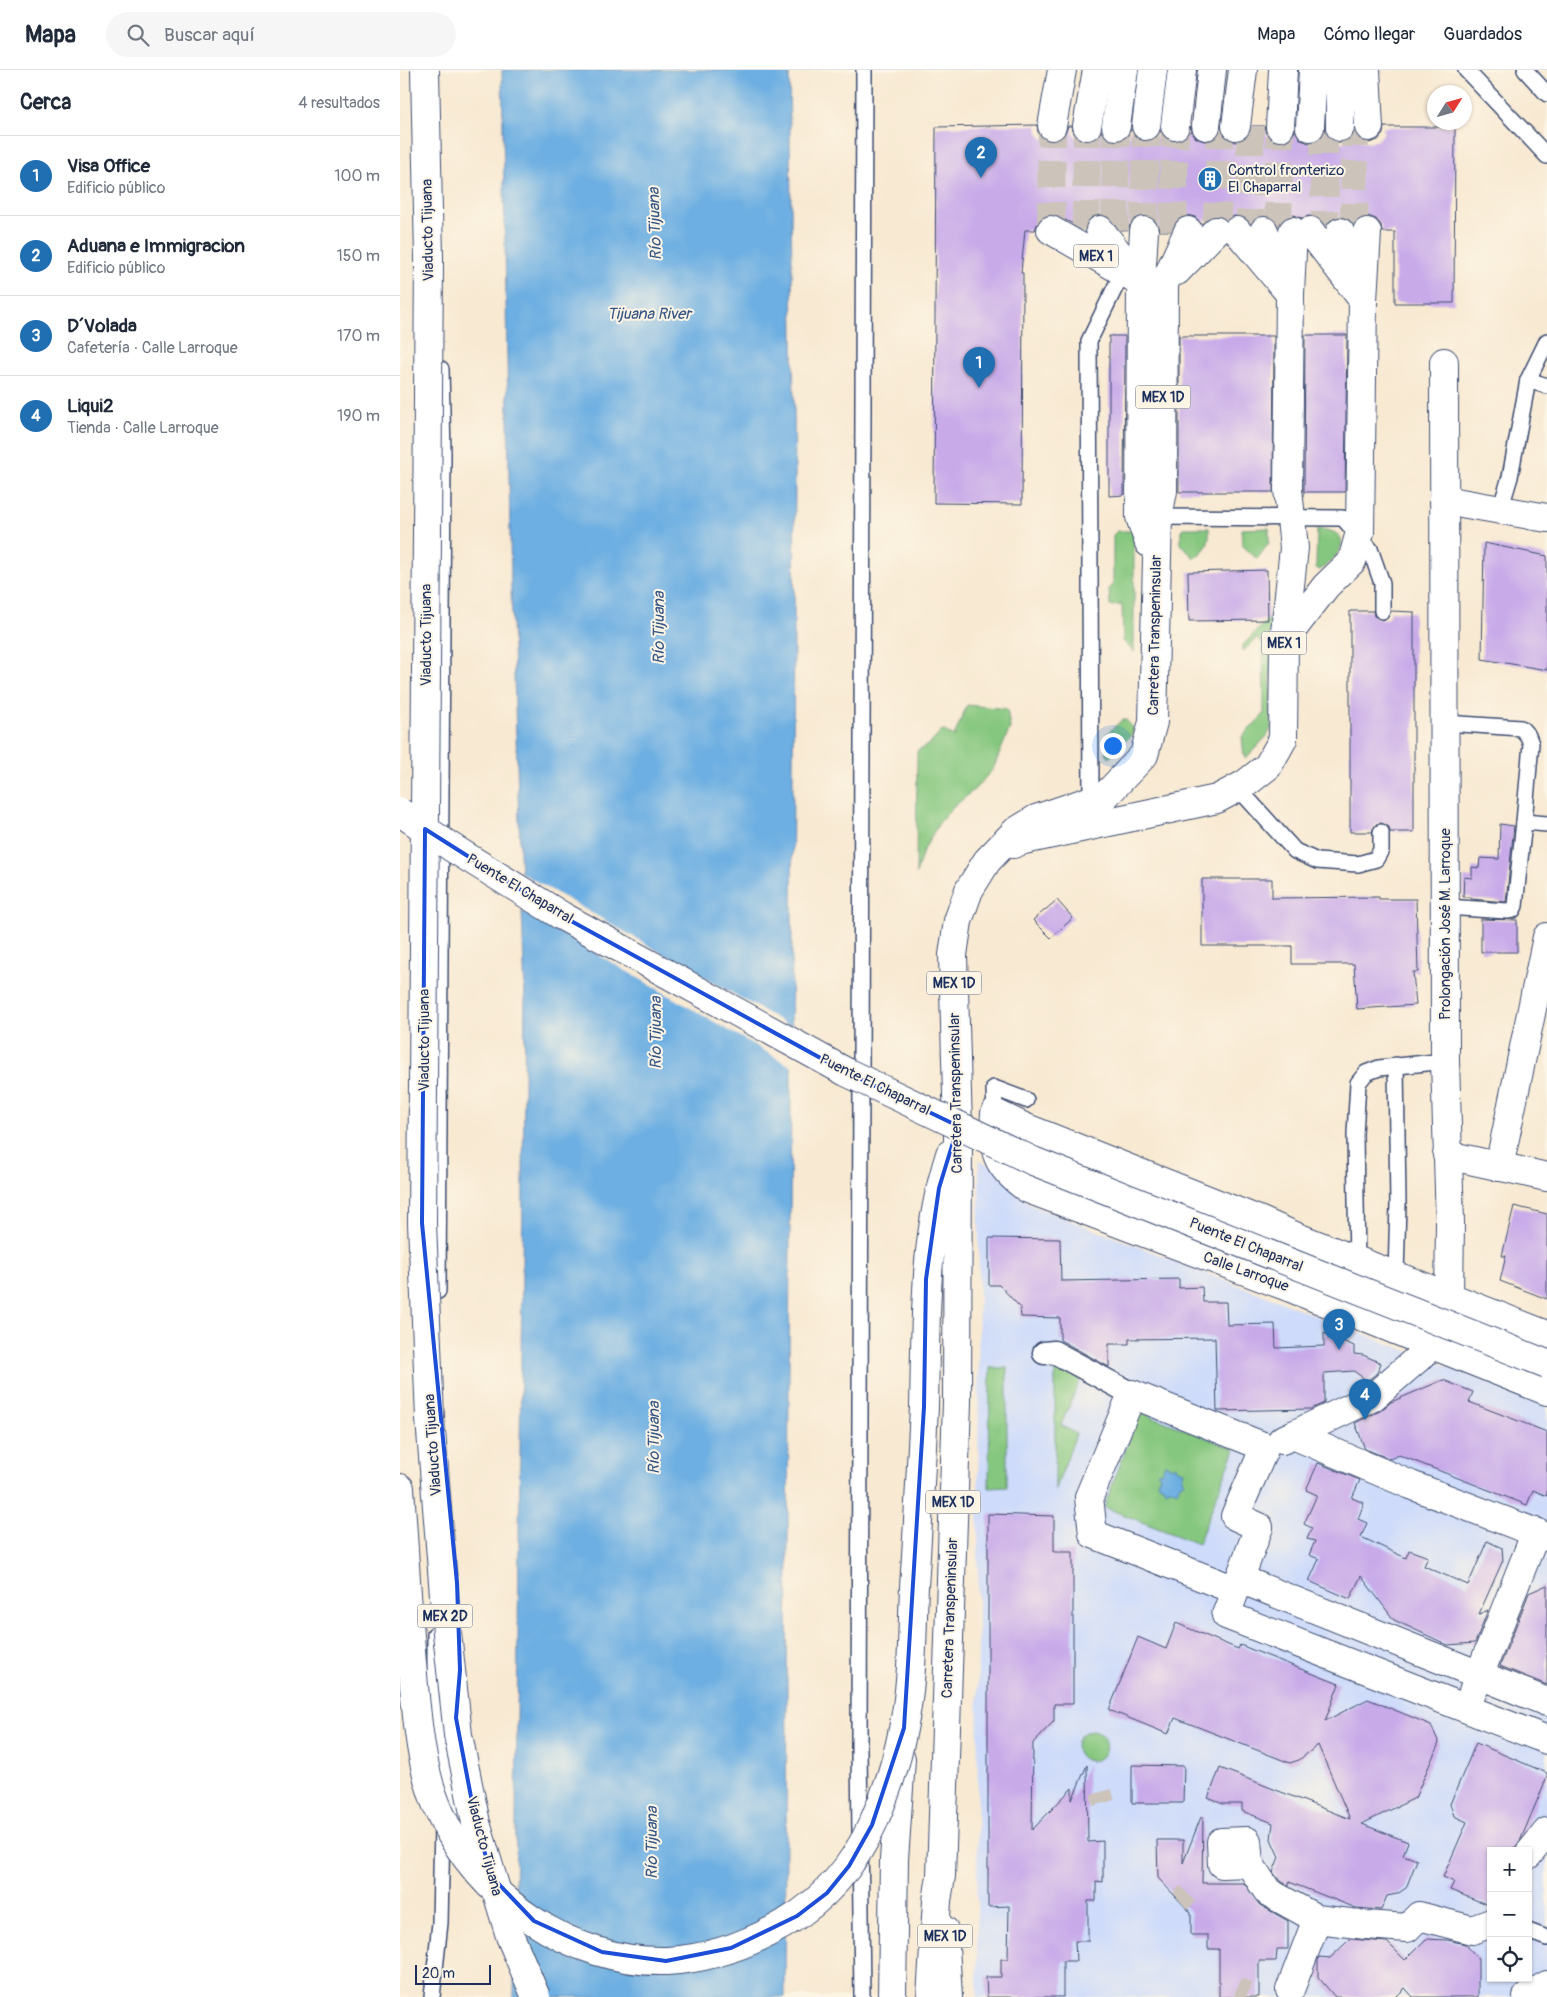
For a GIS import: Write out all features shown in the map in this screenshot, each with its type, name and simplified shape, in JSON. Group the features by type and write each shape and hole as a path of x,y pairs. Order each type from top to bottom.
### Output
{"main road":[{"name":"Viaducto Tijuana","path":"408,70 411,188 410,1234 420,1414 431,1564 447,1730 472,1842 498,1936 523,1997"},
{"name":"Viaducto Tijuana","path":"425,70 429,258 422,1223 430,1419 447,1633 458,1735 481,1842 510,1936 536,1997"},
{"path":"1062,70 1213,126 1366,70"},
{"path":"1082,70 1213,126 1352,70"},
{"path":"1097,70 1213,126 1340,70"},
{"path":"1111,70 1213,126"},
{"path":"1124,70 1213,126"},
{"path":"1138,70 1213,126"},
{"path":"1153,70 1213,126"},
{"path":"1168,70 1213,126"},
{"path":"1182,70 1213,126"},
{"path":"1197,70 1213,126"},
{"path":"1212,70 1213,126"},
{"path":"1213,126 1227,70"},
{"path":"1213,126 1243,70"},
{"path":"1213,126 1257,70"},
{"path":"1213,126 1271,70"},
{"path":"1213,126 1283,70"},
{"path":"1213,126 1298,70"},
{"path":"1213,126 1313,70"},
{"path":"1213,126 1324,70"},
{"path":"1190,241 1290,294"},
{"name":"MEX 1","path":"998,849 1024,840 1217,800 1238,788 1268,766 1282,739 1284,641 1294,548 1288,489 1290,294 1190,241"},
{"name":"MEX 1","path":"1190,241 1363,300"},
{"name":"MEX 1","path":"1190,241 1363,300"},
{"name":"MEX 1D","path":"1149,517 1163,490 1190,241"},
{"name":"MEX 1","path":"1284,641 1326,586 1352,561 1359,537 1363,300"},
{"name":"Prolongación José M. Larroque","path":"1432,1345 1449,1297 1450,1224 1445,1061 1444,362"},
{"path":"1444,500 1547,518"},
{"name":"Carretera Transpeninsular","path":"948,1997 941,1876 957,1402 958,1128 954,947 958,922 969,890 987,861 998,849 1015,832 1036,819 1106,795 1144,754 1153,722 1157,568 1149,517"},
{"name":"Puente El Chaparral","path":"400,812 451,847 562,916 846,1072 1033,1161 1547,1364"},
{"path":"1500,1167 1546,950"},
{"path":"994,1100 1024,1127 1547,1335"},
{"name":"Calle Larroque","path":"994,1100 993,1137 996,1155 1002,1167 1013,1179 1028,1189 1357,1314 1547,1390"},
{"path":"892,1997 894,1860 909,1682 924,1407 926,1279 930,1238 939,1188 958,1128"},
{"path":"1447,1156 1547,1177"},
{"path":"422,1223 457,1583 460,1645 452,1779 462,1822 480,1859 510,1899 534,1921"},
{"path":"1432,1345 1373,1397 1264,1447 1132,1394 1089,1497 1093,1534 1237,1584 1547,1702"},
{"path":"1293,1435 1411,1485 1542,1534 1465,1708"},
{"path":"1264,1447 1235,1516 1259,1527 1226,1615 1547,1740"},
{"path":"400,1488 418,1733 427,1776 441,1814 460,1849 481,1876 507,1901 534,1921 567,1940 602,1952 666,1961 700,1957 731,1948 765,1935 797,1916 827,1893 850,1866 872,1825 890,1777 904,1728"},
{"path":"1532,1850 1547,1832"},
{"path":"1249,1863 1268,1892 1316,1919 1407,1928 1419,1916 1472,1930 1487,1924"},
{"path":"931,1997 937,1900 941,1876"},
{"path":"1288,1995 1316,1919"},
{"path":"1527,1997 1547,1985"}],"street":[{"path":"1044,1352 1054,1352 1132,1394"}],"lane":[{"path":"432,1997 440,1924 444,1774 435,1682 443,464 435,70"},
{"path":"862,1997 860,1729 864,70"},
{"path":"1466,70 1547,156"},
{"path":"1525,70 1547,94"},
{"path":"1091,800 1089,341 1190,241"},
{"path":"1500,510 1510,477 1528,380 1547,341"},
{"path":"1528,380 1547,386"},
{"path":"1149,517 1343,518 1370,549 1382,583 1382,611"},
{"path":"1445,723 1521,728 1528,736 1531,744 1515,906 1513,910 1446,907"},
{"path":"1238,788 1295,851 1317,862 1358,864 1376,859 1381,850 1381,832"},
{"path":"1524,822 1547,824"},
{"path":"1357,1314 1356,1125 1358,1083 1366,1073 1379,1068 1445,1061"},
{"path":"1396,1065 1398,1204 1396,1275"},
{"path":"994,1100 1026,1100"},
{"path":"1532,1932 1547,1938"}],"highlighted area":[{"path":"425,829 562,916 846,1072 958,1126 939,1188 926,1279 924,1407 904,1728 872,1825 849,1866 827,1893 797,1916 731,1948 666,1961 602,1952 534,1921 492,1877 476,1823 456,1718 460,1670 457,1583 422,1223"}],"shaded area":[{"path":"979,1161 1000,1169 1018,1194 1031,1205 1547,1405 1547,1997 977,1997"}],"green space":[{"path":"1183,528 1209,528 1207,546 1194,558 1181,544 1181,530"},
{"path":"1269,528 1269,543 1257,559 1242,545 1241,529"},
{"path":"1317,529 1337,534 1341,539 1339,551 1320,570 1316,568"},
{"path":"1117,531 1134,531 1134,652 1123,641 1122,605 1110,606 1109,589 1113,585 1113,535"},
{"path":"1270,617 1271,729 1267,736 1247,757 1244,757 1242,737 1264,714 1263,645 1257,638 1242,652 1242,646"},
{"path":"967,705 1007,709 1010,728 993,769 939,823 923,851 916,874 917,751 931,743 942,730 954,736"},
{"path":"1123,719 1134,729 1133,733 1109,758 1106,753 1107,734"},
{"path":"1055,1363 1081,1378 1061,1425 1076,1434 1055,1491"},
{"path":"990,1368 1007,1368 1007,1487 989,1488"},
{"path":"1140,1412 1235,1449 1198,1544 1104,1507","holes":["1172,1467 1182,1478 1169,1488 1157,1483 1162,1471"]},
{"path":"1091,1731 1097,1732 1105,1740 1105,1752 1097,1760 1091,1761 1085,1760 1077,1752 1076,1746 1077,1740 1085,1732"}],"water":[{"name":"Tijuana River","path":"502,70 789,70 795,471 785,1997 514,1997 525,997 511,590"},
{"path":"1165,1464 1172,1467 1176,1465 1177,1469 1184,1471 1182,1478 1184,1482 1180,1484 1177,1491 1170,1488 1166,1490 1165,1487 1157,1483 1160,1476 1157,1472 1162,1471"}],"pier":[{"path":"518,871 795,1029 794,1068 519,909"}],"building":[{"path":"1037,125 1038,132 1042,138 1050,141 1058,140 1064,136 1068,126 1072,126 1077,138 1085,141 1093,140 1099,136 1101,131 1107,139 1121,141 1128,136 1131,129 1136,138 1144,141 1152,140 1158,136 1160,131 1166,139 1174,142 1181,141 1188,135 1191,126 1192,133 1196,138 1204,141 1213,140 1218,136 1221,129 1226,138 1235,142 1248,136 1252,126 1264,126 1266,134 1271,140 1280,143 1288,141 1293,136 1295,130 1301,140 1309,143 1318,141 1323,136 1325,130 1333,141 1340,143 1347,141 1354,131 1362,141 1369,143 1378,140 1383,134 1384,127 1427,127 1427,130 1455,130 1454,303 1395,303 1395,232 1382,232 1381,225 1376,219 1368,216 1360,218 1353,225 1350,220 1344,217 1336,217 1329,221 1326,226 1316,217 1308,216 1302,218 1294,215 1286,217 1279,226 1273,218 1266,216 1258,217 1251,223 1242,216 1234,216 1227,220 1220,216 1212,216 1201,224 1195,217 1187,215 1179,219 1171,231 1159,231 1158,224 1153,218 1145,216 1137,217 1131,223 1128,230 1120,230 1105,215 1097,215 1086,224 1085,230 1058,216 1051,214 1044,216 1038,222 1035,230 1025,230 1021,273 1023,273 1022,504 934,503 936,127"},
{"path":"1305,335 1347,335 1345,492 1304,492"},
{"path":"1109,336 1125,336 1124,495 1109,496"},
{"path":"1179,336 1274,336 1273,492 1179,492"},
{"path":"1484,543 1547,556 1547,670 1482,659"},
{"path":"1267,570 1268,620 1189,621 1188,572"},
{"path":"1350,611 1373,611 1374,616 1382,620 1387,619 1391,611 1414,612 1414,832 1390,832 1389,827 1381,823 1376,824 1372,832 1350,832"},
{"path":"1500,824 1514,826 1506,902 1463,897 1464,877 1472,878 1472,867 1479,868 1480,858 1499,859"},
{"path":"1202,879 1272,879 1272,898 1379,897 1379,899 1416,899 1418,972 1413,972 1416,1005 1357,1009 1354,964 1292,964 1292,946 1202,946"},
{"path":"1057,900 1073,918 1051,938 1033,920"},
{"path":"1481,919 1517,920 1517,952 1481,952"},
{"path":"1514,1206 1547,1214 1547,1299 1500,1281 1506,1256 1502,1256"},
{"path":"989,1238 1060,1239 1061,1281 1179,1279 1179,1288 1202,1287 1203,1302 1226,1302 1227,1325 1275,1324 1276,1348 1324,1346 1324,1333 1354,1346 1354,1354 1363,1355 1381,1363 1377,1373 1367,1381 1354,1371 1324,1373 1324,1403 1311,1409 1217,1411 1215,1338 1129,1339 1129,1344 1109,1344 1109,1367 1060,1340 1060,1318 1021,1317 1020,1307 999,1285 989,1285"},
{"path":"1443,1380 1473,1392 1469,1402 1547,1432 1547,1496 1533,1490 1527,1505 1399,1455 1390,1459 1365,1449 1355,1423 1380,1411 1391,1402"},
{"path":"1318,1463 1360,1480 1352,1498 1364,1503 1358,1519 1367,1523 1361,1537 1406,1558 1409,1550 1428,1557 1424,1566 1468,1585 1487,1541 1502,1548 1503,1560 1479,1614 1488,1610 1475,1643 1448,1645 1394,1620 1361,1576 1350,1599 1309,1581 1319,1559 1309,1555 1315,1541 1307,1539 1312,1528 1304,1524 1317,1495 1306,1490"},
{"path":"988,1514 1054,1516 1054,1552 1073,1552 1073,1704 1054,1704 1054,1721 1033,1743 1032,1830 1072,1788 1072,1800 1087,1765 1088,1842 1103,1841 1103,1882 1096,1881 1096,1901 1088,1901 1088,1941 1075,1941 1076,1961 1063,1961 1063,1997 987,1997 986,1977 1001,1977 1001,1959 1008,1959 1009,1906 988,1907"},
{"path":"1547,1585 1547,1685 1500,1666 1529,1593"},
{"path":"1176,1623 1238,1649 1240,1645 1339,1684 1325,1721 1368,1699 1431,1725 1439,1743 1415,1798 1362,1824 1408,1842 1403,1855 1417,1860 1406,1888 1397,1894 1387,1896 1381,1910 1356,1908 1289,1882 1289,1886 1279,1880 1273,1872 1279,1857 1271,1839 1273,1823 1242,1811 1242,1804 1223,1804 1208,1798 1220,1768 1350,1819 1318,1745 1299,1760 1290,1763 1175,1718 1168,1734 1109,1710 1138,1637 1166,1649"},
{"path":"1476,1743 1547,1773 1521,1839 1516,1847 1487,1847 1487,1904 1450,1890 1454,1882 1443,1877 1467,1822 1454,1816 1450,1804"},
{"path":"1132,1765 1184,1766 1183,1803 1132,1803"},
{"path":"1201,1817 1203,1817 1202,1883 1244,1883 1260,1905 1288,1921 1288,1949 1277,1949 1276,1961 1259,1961 1259,1997 1219,1997 1219,1949 1208,1949 1208,1935 1191,1935 1191,1913 1158,1878 1157,1840 1183,1840 1183,1863"},
{"path":"1350,1939 1387,1942 1405,1960 1426,1939 1447,1940 1465,1944 1478,1958 1478,1997 1413,1997 1405,1988 1396,1997 1335,1997 1318,1977 1318,1960 1319,1957 1330,1958"}],"tunnel":[{"path":"1051,230 1052,126"},
{"path":"1086,230 1087,126"},
{"path":"1115,230 1116,126"},
{"path":"1144,231 1146,126"},
{"path":"1173,231 1175,126"},
{"path":"1216,231 1220,126"},
{"path":"1250,126 1250,231"},
{"path":"1278,231 1280,127"},
{"path":"1324,127 1325,231"},
{"path":"1354,231 1355,127"},
{"path":"1101,1792 1104,1803"},
{"path":"1180,1901 1188,1894"},
{"path":"1237,1988 1248,1993"}],"place":[{"name":"Aduana e Immigracion","path":"981,178"},
{"name":"Control fronterizo El Chaparral","path":"1210,179"},
{"name":"Visa Office","path":"979,388"},
{"name":"D´Volada","path":"1339,1350"},
{"name":"Liqui2","path":"1365,1420"}],"water label":[{"name":"Río Tijuana","path":"655,224"},
{"name":"Río Tijuana","path":"659,628"},
{"name":"Río Tijuana","path":"656,1033"},
{"name":"Río Tijuana","path":"654,1438"},
{"name":"Río Tijuana","path":"652,1843"}]}
